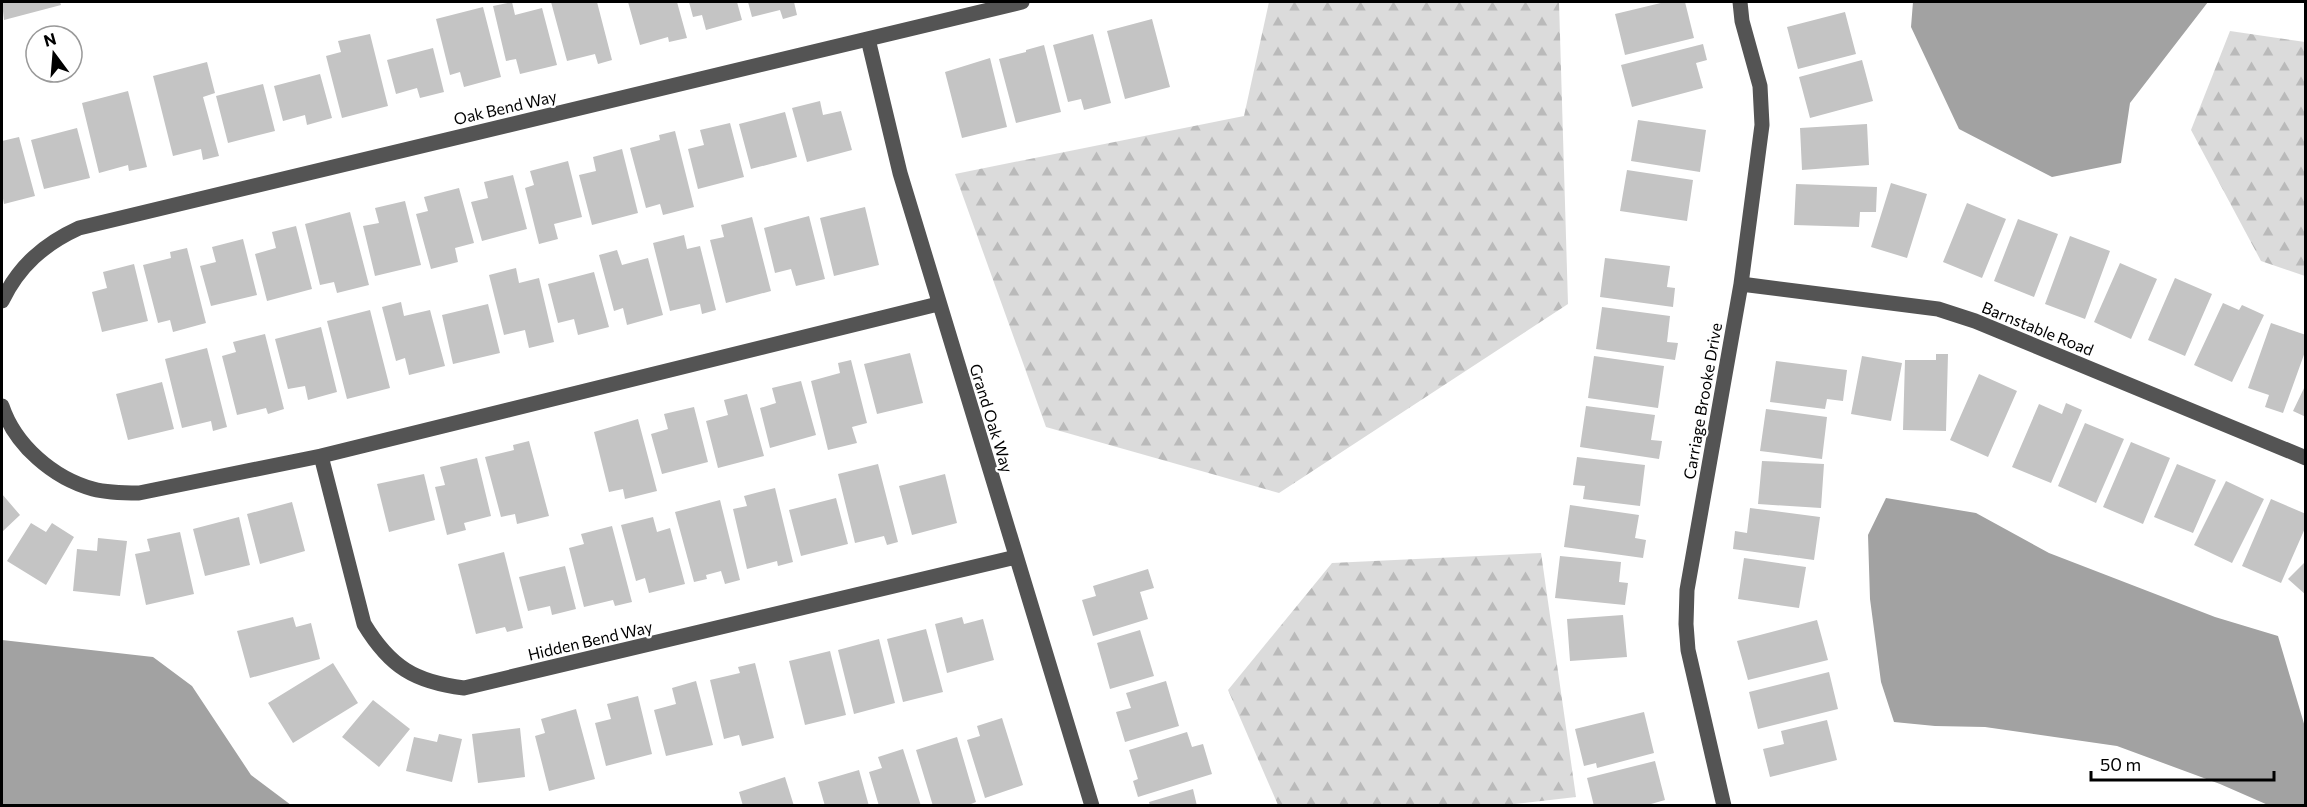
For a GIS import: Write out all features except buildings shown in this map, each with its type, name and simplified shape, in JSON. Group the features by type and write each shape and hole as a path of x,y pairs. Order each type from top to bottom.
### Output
{"street":[{"name":"Oak Bend Way","path":"2,301 8,274 47,245 79,228 1022,2"},
{"name":"Carriage Brooke Drive","path":"1724,806 1688,650 1686,624 1687,590 1741,284 1762,125 1760,86 1742,21 1740,2"},
{"name":"Grand Oak Way","path":"868,39 900,173 938,304 1092,806"},
{"name":"Barnstable Road","path":"1741,284 1938,309 1996,329 2306,458"},
{"path":"2,406 19,438 38,459 64,477 92,488 116,493 140,493 321,456 938,304"},
{"name":"Hidden Bend Way","path":"321,456 364,624 377,645 392,662 413,676 438,685 464,688 1016,557"}],"green space":[{"path":"1269,2 1559,2 1568,304 1279,493 1046,427 955,174 1244,116"},
{"path":"2230,31 2305,42 2305,276 2261,261 2191,130"},
{"path":"1541,553 1576,797 1497,806 1278,805 1228,690 1332,563"}],"shaded area":[{"path":"1913,2 2208,2 2130,103 2121,163 2052,177 1959,129 1911,27"},
{"path":"1886,498 1976,513 2049,553 2215,617 2278,636 2305,727 2305,805 2268,805 2220,784 2117,746 1985,727 1894,722 1881,682 1870,599 1868,535"},
{"path":"2,640 153,657 192,686 251,775 291,805 2,805"}]}
